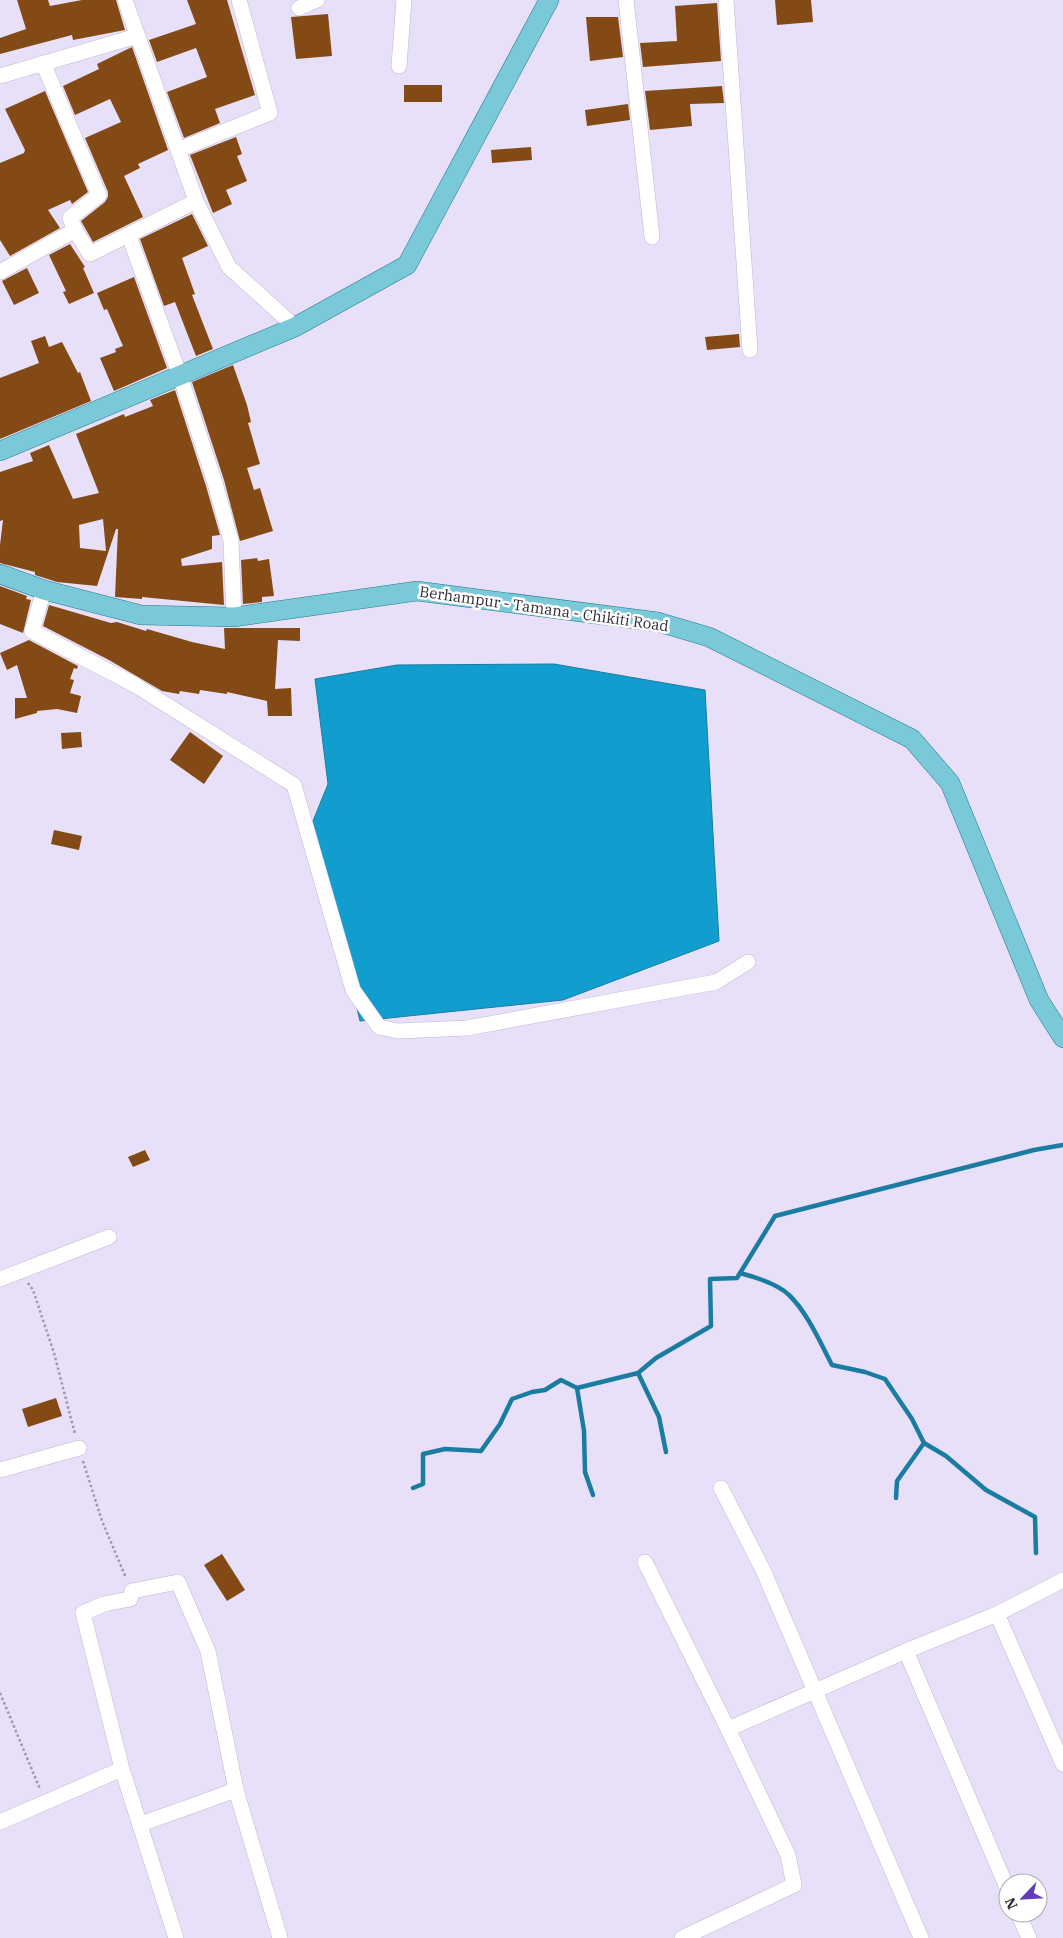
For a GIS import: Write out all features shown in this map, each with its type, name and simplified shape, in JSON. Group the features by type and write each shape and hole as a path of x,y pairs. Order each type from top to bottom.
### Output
{"main road":[{"path":"0,451 295,327 407,265 545,2"},
{"name":"Berhampur - Tamana - Chikiti Road","path":"0,574 44,590 142,615 234,617 418,590 658,622 709,637 912,739 950,783 1039,1000 1063,1038"}],"street":[{"path":"125,0 196,201 229,267 295,327"},
{"path":"178,150 270,114 239,0"},
{"path":"299,8 317,0"},
{"path":"399,66 404,0"},
{"path":"626,0 652,237"},
{"path":"726,0 750,350"},
{"path":"0,76 137,36"},
{"path":"43,63 99,195 70,218 90,254 196,201"},
{"path":"2,267 75,230"},
{"path":"129,236 180,376 215,484 231,541 234,617"},
{"path":"44,590 32,631 135,685 294,785 353,990 379,1027 398,1031 467,1028 716,982 748,962"},
{"path":"0,1279 109,1237"},
{"path":"0,1470 79,1448"},
{"path":"721,1488 763,1570 921,1938"},
{"path":"645,1562 788,1855 794,1885 682,1938"},
{"path":"728,1729 906,1651 997,1614 1063,1580"},
{"path":"176,1938 122,1769 83,1613 104,1604 130,1599 132,1591 178,1582 208,1651 236,1790 280,1938"},
{"path":"997,1614 1063,1764"},
{"path":"906,1651 1001,1873"},
{"path":"0,1822 122,1769"},
{"path":"140,1824 236,1790"},
{"path":"1022,1923 1029,1938"}],"path":[{"path":"19,1272 33,1290 54,1353 79,1448 102,1521 132,1591"},
{"path":"0,1693 46,1802"}],"water":[{"path":"554,664 705,690 719,941 563,1000 360,1021 313,821 328,784 315,679 397,665"}],"building":[{"path":"17,0 48,0 50,6 82,0 116,0 125,30 73,40 72,35 0,54 0,38 26,29"},
{"path":"187,0 227,0 255,95 215,109 220,123 184,138 167,92 207,77 196,48 157,62 149,40 196,24"},
{"path":"775,0 811,0 813,22 777,25"},
{"path":"717,3 721,61 643,67 640,43 677,41 675,6"},
{"path":"328,14 332,56 296,59 291,17"},
{"path":"586,17 618,17 623,57 590,61"},
{"path":"132,47 168,150 138,164 140,168 124,176 143,217 93,242 81,221 105,202 108,192 85,138 121,122 110,99 75,115 63,86 99,69 97,64"},
{"path":"404,85 442,85 442,102 404,102"},
{"path":"722,86 724,103 690,104 692,126 650,130 645,91"},
{"path":"45,91 88,192 72,204 70,200 48,210 60,228 10,256 0,240 0,163 24,153 25,150 5,109"},
{"path":"628,104 630,120 587,126 585,110"},
{"path":"236,137 242,154 237,156 247,181 226,190 232,204 213,213 190,155"},
{"path":"531,147 532,160 492,163 491,150"},
{"path":"192,214 208,246 182,258 195,294 192,295 213,349 196,356 175,302 164,306 140,239"},
{"path":"70,244 85,267 83,268 94,293 69,304 63,292 66,291 49,255"},
{"path":"27,268 39,293 14,305 2,281"},
{"path":"134,277 167,368 114,391 100,358 116,352 115,349 123,346 107,309 104,310 97,293"},
{"path":"739,334 740,347 707,350 705,337"},
{"path":"45,336 49,347 62,342 78,373 80,372 91,401 0,439 0,378 39,363 31,341"},
{"path":"233,365 247,405 251,422 248,423 260,464 247,468 254,490 260,488 273,531 240,541 224,480 192,382"},
{"path":"175,390 220,535 212,536 212,549 181,559 182,566 222,562 224,605 142,597 142,599 115,597 118,529 116,529 97,586 57,582 35,575 35,572 0,563 3,520 0,521 0,472 33,461 30,453 49,445 73,499 99,493 76,434 124,414 125,417 153,406 150,400","holes":["103,519 106,551 80,548 79,525"]},
{"path":"257,558 258,561 269,559 274,596 262,597 262,602 243,604 241,560"},
{"path":"0,586 27,596 26,599 31,600 23,633 0,624"},
{"path":"49,605 111,623 117,622 146,631 147,629 225,649 224,628 300,628 300,641 278,640 275,689 291,688 292,716 268,716 267,701 227,692 227,694 200,690 199,694 180,691 179,694 162,691 109,660 43,626"},
{"path":"29,640 78,666 77,669 74,668 70,679 74,680 70,693 81,696 77,713 57,709 37,711 37,713 15,719 15,698 27,698 17,665 7,670 0,653"},
{"path":"81,732 82,747 62,749 61,733"},
{"path":"190,732 223,756 204,784 170,760"},
{"path":"54,830 82,836 79,850 51,844"},
{"path":"145,1150 150,1160 133,1167 128,1157"},
{"path":"56,1398 62,1416 28,1427 22,1409"},
{"path":"222,1554 245,1590 227,1601 204,1565"}],"waterway":[{"path":"413,1488 423,1484 423,1454 445,1449 481,1451 500,1424 512,1399 545,1390 561,1380 577,1388 638,1373 656,1358 711,1326 710,1279 737,1278 775,1216 1034,1150 1063,1145"},
{"path":"740,1273 773,1284 789,1295 808,1319 832,1365 865,1372 885,1379 912,1419 924,1443 897,1481 896,1498"},
{"path":"638,1373 659,1417 666,1452"},
{"path":"577,1388 584,1431 585,1472 593,1495"},
{"path":"924,1443 946,1456 986,1490 1035,1517 1036,1553"}]}
